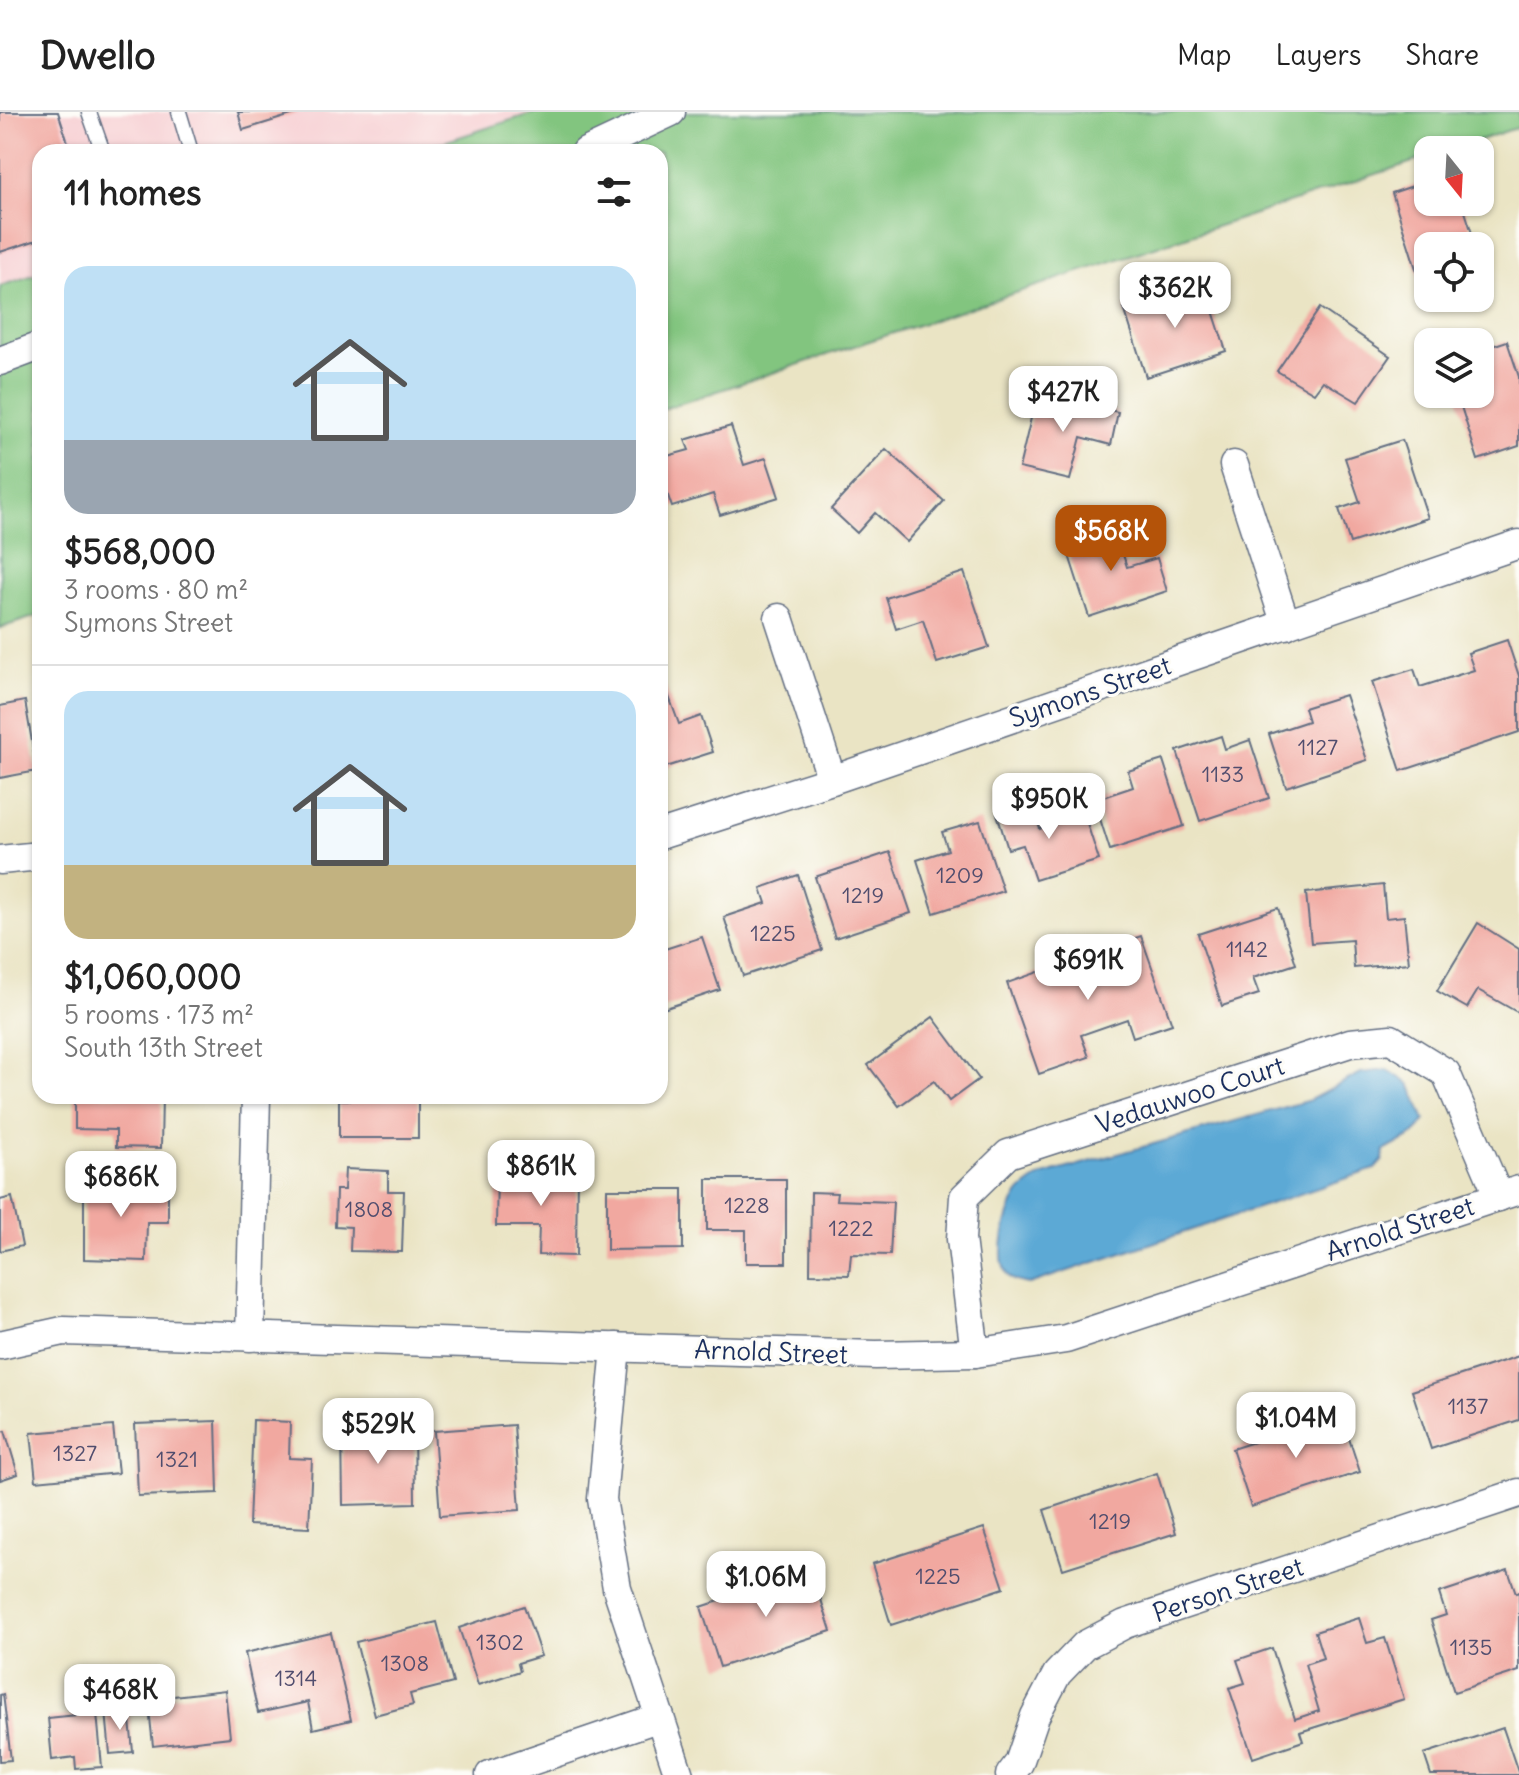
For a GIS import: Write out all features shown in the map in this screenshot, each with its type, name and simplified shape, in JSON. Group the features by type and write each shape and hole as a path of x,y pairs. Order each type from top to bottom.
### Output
{"street":[{"path":"603,144 671,112"},
{"path":"0,361 32,349"},
{"path":"1234,465 1286,625"},
{"name":"Symons Street","path":"668,832 832,780 1519,544"},
{"path":"779,618 832,780"},
{"path":"0,860 32,857"},
{"name":"Vedauwoo Court","path":"975,1353 961,1239 964,1197 1008,1154 1350,1043 1391,1039 1446,1073 1509,1193"},
{"path":"250,1337 256,1104"},
{"name":"Arnold Street","path":"0,1345 63,1331 888,1355 975,1353 1066,1339 1509,1193"},
{"path":"616,1347 602,1499 617,1588 679,1775"},
{"name":"Person Street","path":"1010,1775 1019,1763 1035,1716 1057,1674 1085,1645 1125,1624 1519,1493"},
{"path":"490,1775 660,1717"}],"lane":[{"path":"89,112 100,144"},
{"path":"179,112 189,144"}],"shaded area":[{"path":"0,112 536,112 438,144 32,144 32,276 0,286"}],"green space":[{"path":"536,112 1519,112 1519,127 1492,136 1414,136 1414,162 668,407 668,144 438,144"},
{"path":"32,276 32,618 0,628 0,286"}],"water":[{"path":"1387,1070 1410,1084 1425,1120 1415,1134 1384,1151 1383,1160 1375,1169 1029,1284 1014,1280 1007,1274 1002,1245 1010,1212 1020,1192 1043,1175 1310,1100 1361,1073"}],"building":[{"path":"0,112 58,112 68,144 32,144 32,242 0,252"},
{"path":"238,112 298,112 298,113 243,130"},
{"path":"1414,186 1414,216 1466,216 1472,232 1414,232 1414,262 1392,193"},
{"path":"1204,283 1226,351 1146,377 1124,308"},
{"path":"1320,308 1390,356 1358,402 1323,381 1314,393 1277,371"},
{"path":"1507,341 1519,377 1519,446 1478,460 1461,408 1494,408 1494,345"},
{"path":"1037,393 1118,412 1111,445 1081,437 1070,480 1019,468"},
{"path":"731,426 744,465 766,458 779,497 720,515 713,494 672,507 668,496 668,456 689,450 685,440"},
{"path":"1402,440 1428,518 1350,543 1339,509 1360,502 1345,458"},
{"path":"886,449 944,501 907,542 875,513 857,533 831,509"},
{"path":"1114,527 1127,567 1157,558 1167,591 1089,617 1065,543"},
{"path":"964,572 989,647 937,663 923,620 896,629 886,598"},
{"path":"1507,640 1519,676 1519,732 1401,771 1372,682 1414,669 1420,687 1474,670 1468,653"},
{"path":"668,694 679,724 701,716 713,752 668,766"},
{"path":"1345,695 1367,760 1286,787 1269,734 1308,721 1304,708"},
{"path":"25,701 32,742 32,772 0,778 0,706"},
{"path":"1221,736 1225,749 1250,740 1269,798 1200,821 1177,751"},
{"path":"1163,760 1184,826 1110,850 1094,800 1133,787 1128,771"},
{"path":"1031,803 1040,829 1084,814 1099,860 1035,880 1023,845 1008,849 997,814"},
{"path":"980,821 1003,891 934,913 917,860 948,850 942,832"},
{"path":"890,852 911,913 835,938 815,877"},
{"path":"798,875 822,950 743,976 724,917 766,903 761,888"},
{"path":"1383,885 1386,918 1404,916 1409,963 1354,968 1352,940 1311,943 1306,893"},
{"path":"1278,908 1296,964 1253,978 1259,994 1222,1006 1198,934"},
{"path":"1478,923 1519,949 1517,1012 1478,990 1467,1008 1437,991"},
{"path":"1141,936 1172,1024 1133,1037 1127,1019 1081,1035 1089,1057 1039,1074 1007,983"},
{"path":"702,937 720,990 668,1007 668,948"},
{"path":"933,1017 979,1079 949,1101 934,1081 899,1106 868,1065"},
{"path":"75,1104 162,1104 161,1148 116,1147 116,1130 75,1129"},
{"path":"339,1104 418,1104 418,1138 339,1138"},
{"path":"345,1169 388,1171 388,1191 404,1191 402,1252 350,1251 351,1227 335,1226 336,1190 344,1190"},
{"path":"497,1173 577,1173 576,1256 538,1255 539,1226 496,1226"},
{"path":"707,1179 786,1179 786,1263 746,1263 746,1230 707,1230"},
{"path":"84,1183 168,1185 168,1222 147,1222 146,1261 84,1259"},
{"path":"607,1189 683,1189 683,1249 607,1250"},
{"path":"811,1192 837,1193 836,1200 893,1202 890,1255 851,1254 849,1275 810,1274"},
{"path":"12,1197 22,1246 0,1251 0,1200"},
{"path":"1519,1356 1519,1420 1431,1449 1412,1391"},
{"path":"1341,1414 1360,1472 1251,1507 1232,1449"},
{"path":"253,1420 290,1422 289,1458 312,1459 309,1528 249,1525"},
{"path":"216,1421 218,1493 138,1496 135,1424"},
{"path":"514,1425 520,1510 440,1516 434,1431"},
{"path":"113,1426 118,1473 36,1481 31,1433"},
{"path":"414,1426 415,1503 343,1505 342,1428"},
{"path":"5,1431 18,1474 0,1480 0,1432"},
{"path":"1157,1473 1176,1533 1063,1569 1044,1510"},
{"path":"984,1528 1004,1588 891,1625 872,1564"},
{"path":"1508,1570 1516,1593 1519,1592 1519,1671 1454,1692 1431,1620 1446,1615 1439,1593"},
{"path":"812,1571 831,1631 720,1667 701,1607"},
{"path":"524,1606 541,1656 518,1663 520,1671 478,1685 459,1628"},
{"path":"1359,1618 1367,1643 1385,1638 1404,1699 1300,1732 1303,1741 1253,1758 1229,1688 1245,1683 1237,1660 1272,1648 1295,1719 1319,1711 1305,1664 1323,1658 1315,1632"},
{"path":"437,1622 453,1683 410,1694 413,1705 375,1715 356,1642"},
{"path":"331,1633 351,1720 313,1729 308,1702 258,1713 245,1653"},
{"path":"225,1690 230,1737 153,1746 148,1699"},
{"path":"3,1694 11,1760 0,1761 0,1695"},
{"path":"129,1709 133,1752 110,1754 106,1711"},
{"path":"97,1713 102,1767 76,1769 75,1757 52,1760 48,1718"},
{"path":"1503,1728 1519,1775 1431,1775 1424,1754"}]}
